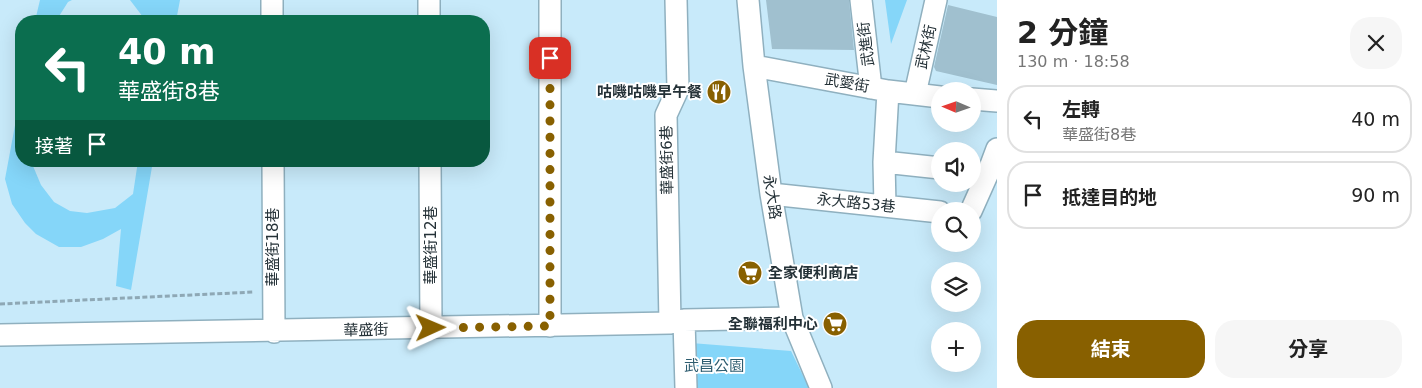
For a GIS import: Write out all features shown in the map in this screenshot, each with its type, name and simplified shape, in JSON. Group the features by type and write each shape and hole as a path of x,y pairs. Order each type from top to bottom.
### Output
{"street":[{"path":"272,0 272,15"},
{"path":"429,0 429,15"},
{"path":"550,0 550,326"},
{"name":"華盛街6巷","path":"676,0 678,89 666,115 677,322 686,388"},
{"name":"永大路","path":"748,0 754,66 771,194 792,318 821,388"},
{"name":"武進街","path":"861,0 880,89 885,206"},
{"name":"武林街","path":"915,94 936,0"},
{"name":"武愛街","path":"754,66 880,89 931,96"},
{"path":"981,100 997,101"},
{"path":"981,172 997,148"},
{"path":"884,162 931,167"},
{"name":"華盛街18巷","path":"273,167 274,332"},
{"name":"華盛街12巷","path":"430,167 431,328"},
{"name":"永大路53巷","path":"771,194 931,211"},
{"name":"華盛街","path":"0,335 274,332 792,318"}],"path":[{"path":"0,304 274,291"}],"green space":[{"path":"40,0 72,0 68,2 60,15 36,15"},
{"path":"130,0 180,0 177,15 141,15"},
{"path":"885,0 907,0 891,44"},
{"path":"15,125 15,167 33,167 41,185 54,202 70,211 87,213 115,208 133,194 137,167 152,167 131,290 116,286 121,229 103,239 81,247 59,247 36,234 25,223 12,204 5,179"},
{"name":"武昌公園","path":"691,343 791,351 809,388 692,388"}],"building":[{"path":"766,0 849,0 854,50 772,49"},
{"path":"948,5 997,17 997,85 936,71 934,67"}],"place":[{"name":"咕嘰咕嘰早午餐","path":"719,92"},
{"name":"全家便利商店","path":"750,273"},
{"name":"全聯福利中心","path":"835,324"}],"route":[{"path":"431,328 550,326 550,58"}]}
